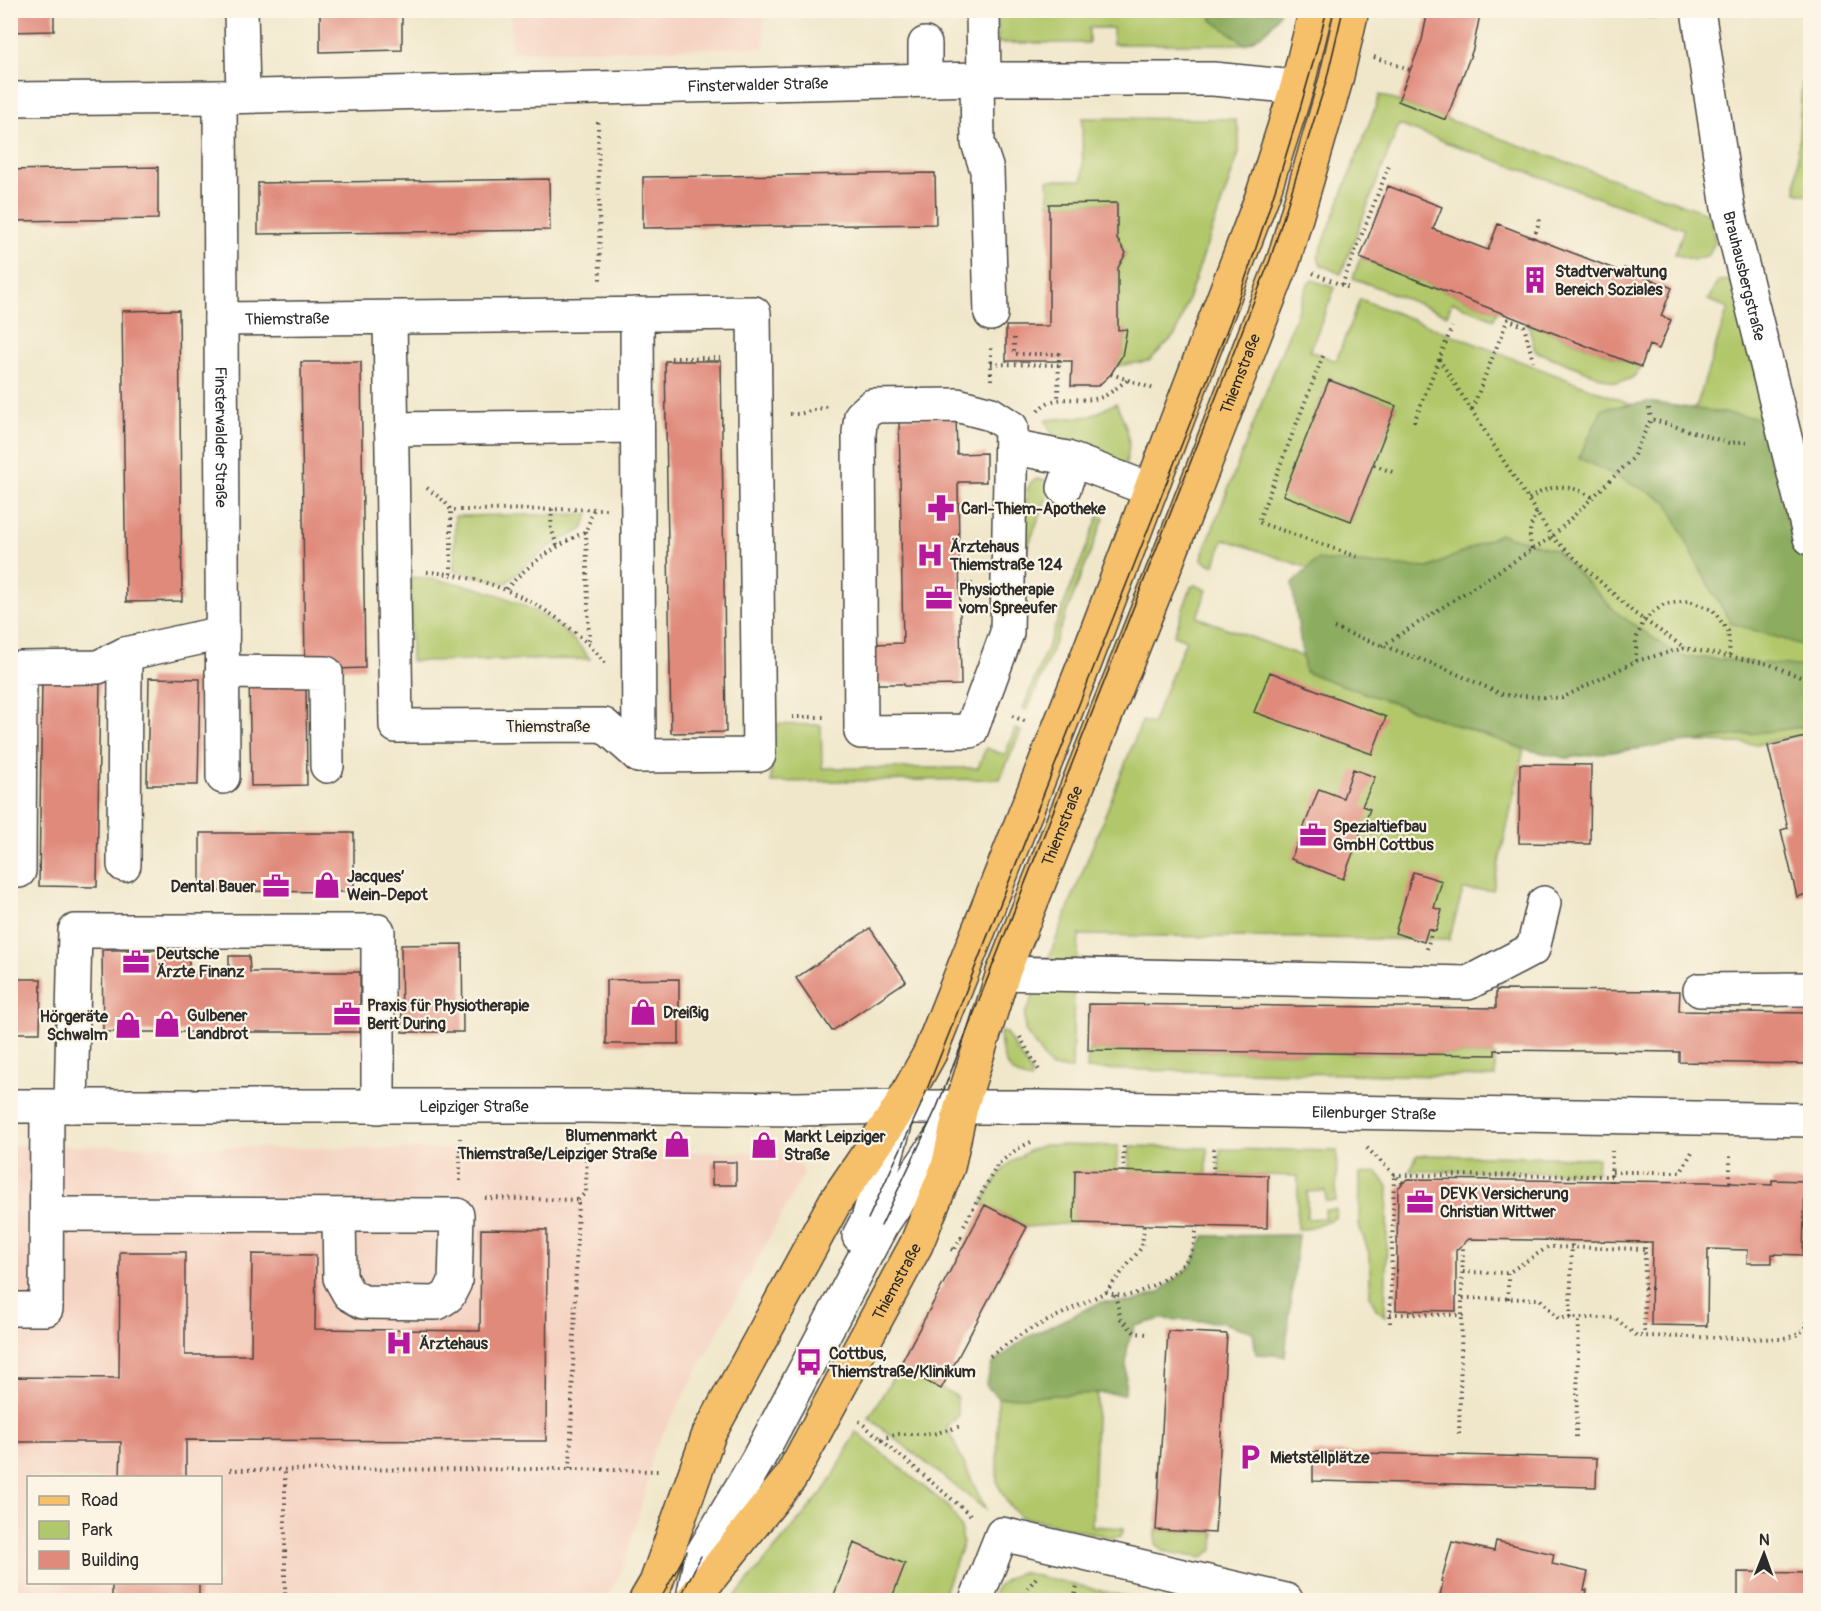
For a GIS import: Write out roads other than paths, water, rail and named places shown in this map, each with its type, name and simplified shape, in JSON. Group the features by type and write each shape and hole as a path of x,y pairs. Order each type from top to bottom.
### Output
{"main road":[{"path":"651,1592 709,1434 835,1202 900,1107 930,1053 1148,498 1263,194 1297,87 1316,10"},
{"name":"Thiemstraße","path":"692,1599 790,1478 916,1245 948,1167 949,1107 1164,570 1284,259 1336,80 1352,10"}],"street":[{"path":"231,97 241,10"},
{"path":"983,10 978,143 987,170 1003,324"},
{"name":"Brauhausbergstraße","path":"1698,10 1728,208 1810,538"},
{"path":"925,44 925,80"},
{"name":"Finsterwalder Straße","path":"10,99 231,97 980,79 1213,79 1297,87"},
{"name":"Finsterwalder Straße","path":"223,777 221,319 231,97"},
{"name":"Thiemstraße","path":"221,319 754,313 759,755 639,756 604,725 396,726 390,318"},
{"path":"637,314 639,756"},
{"path":"957,405 991,414 1011,427 1011,447 1007,633 971,731 861,732 859,433 861,416 872,406 957,405"},
{"path":"391,429 638,426"},
{"path":"1011,447 1067,458 1148,498"},
{"path":"1011,447 1066,482 1148,498"},
{"path":"19,871 15,668 98,667 125,654 222,633"},
{"path":"124,865 125,654"},
{"path":"222,672 326,673 327,766"},
{"path":"1003,974 1468,983 1533,949 1544,903"},
{"path":"10,1309 46,1309 48,1214 75,931 378,931 378,1107"},
{"path":"1700,990 1810,989"},
{"name":"Leipziger Straße","path":"10,1106 588,1106 796,1109 949,1107"},
{"name":"Eilenburger Straße","path":"949,1107 1810,1120"},
{"path":"48,1214 339,1215"},
{"path":"976,1600 1002,1534 1286,1600"}],"tram line":[{"path":"868,1219 920,1107 1230,322 1282,168 1327,10"},
{"path":"881,1226 937,1107 1270,260 1326,82 1343,10"},
{"path":"660,1600 687,1551"},
{"path":"679,1600 701,1556"}],"place":[{"name":"Stadtverwaltung Bereich Soziales","path":"1535,280"},
{"name":"Carl-Thiem-Apotheke","path":"941,508"},
{"name":"Ärztehaus Thiemstraße 124","path":"930,555"},
{"name":"Physiotherapie vom Spreeufer","path":"939,598"},
{"name":"Spezialtiefbau GmbH Cottbus","path":"1313,835"},
{"name":"Jacques’ Wein-Depot","path":"327,885"},
{"name":"Dental Bauer","path":"276,886"},
{"name":"Deutsche Ärzte Finanz","path":"136,962"},
{"name":"Dreißig","path":"643,1012"},
{"name":"Praxis für Physiotherapie Berit During","path":"347,1014"},
{"name":"Gulbener Landbrot","path":"167,1024"},
{"name":"Hörgeräte Schwalm","path":"128,1025"},
{"name":"Blumenmarkt Thiemstraße/Leipziger Straße","path":"677,1144"},
{"name":"Markt Leipziger Straße","path":"764,1145"},
{"name":"DEVK Versicherung Christian Wittwer","path":"1420,1202"},
{"name":"Ärztehaus","path":"399,1343"},
{"name":"Cottbus, Thiemstraße/Klinikum","path":"809,1362"},
{"name":"Mietstellplätze","path":"1250,1457"}]}
